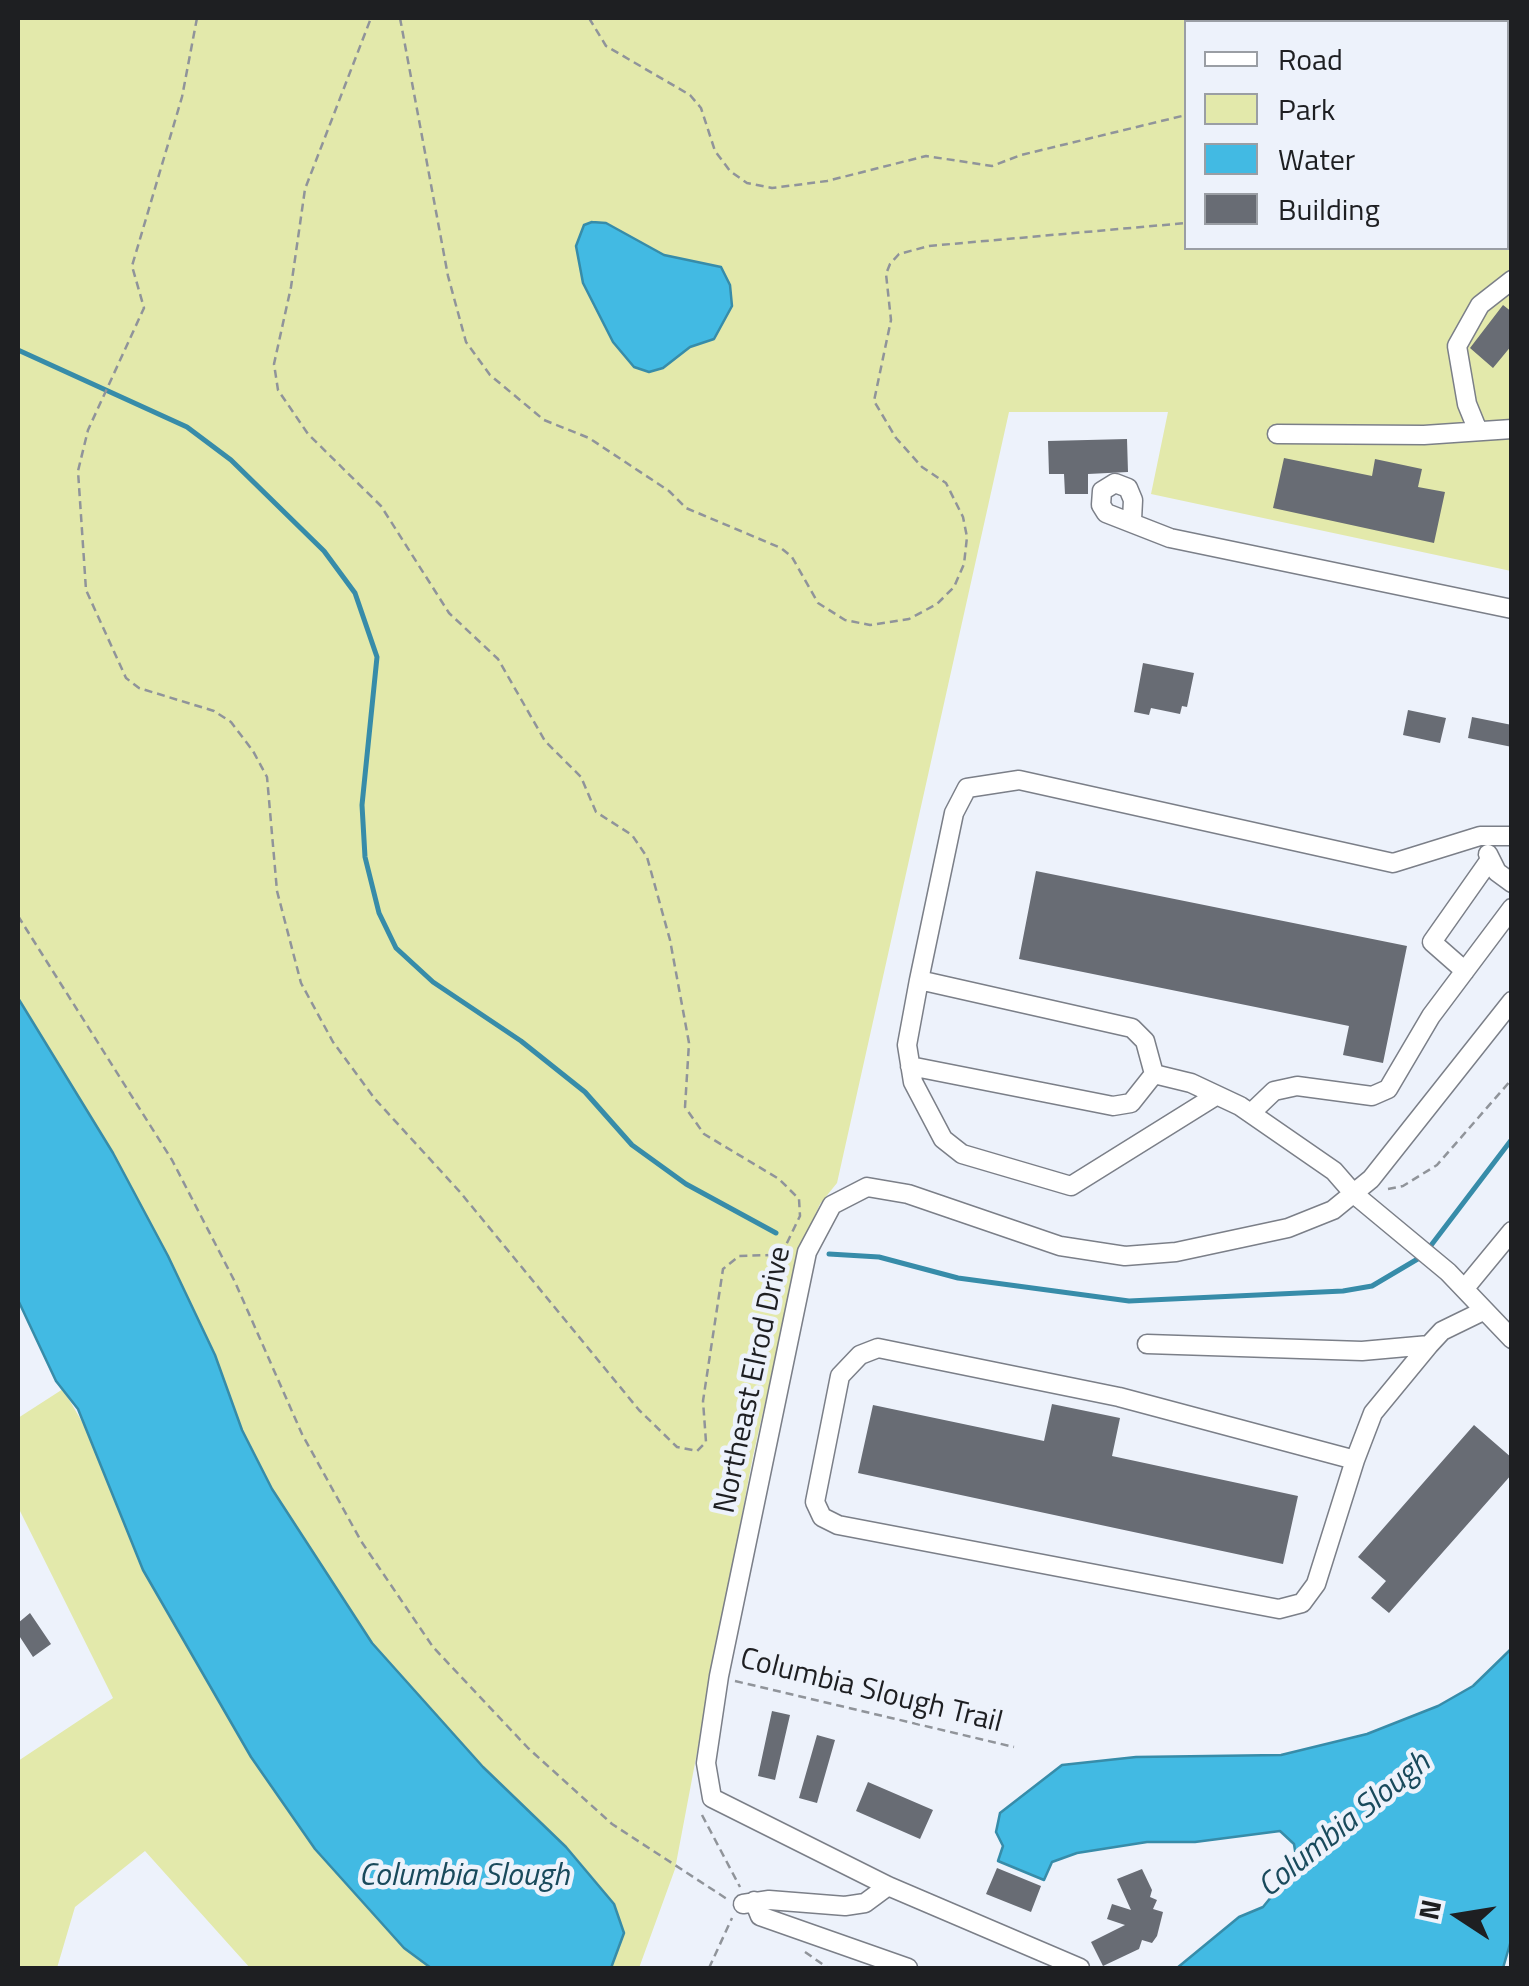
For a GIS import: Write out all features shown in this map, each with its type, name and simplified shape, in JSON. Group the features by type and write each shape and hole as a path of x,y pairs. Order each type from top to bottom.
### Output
{"street":[{"path":"1478,431 1467,404 1457,346 1480,304 1512,280"},
{"path":"1277,434 1512,429"},
{"path":"1132,520 1170,538 1512,609"},
{"path":"1217,1095 1071,1186 1028,1177 962,1154 944,1139 924,1106 907,1046 954,813 967,788 1019,780 1393,863 1486,836 1512,836"},
{"path":"1486,836 1489,861 1512,884"},
{"path":"1465,970 1432,942 1489,861"},
{"path":"1251,1113 1274,1091 1297,1086 1372,1096 1388,1089 1430,1016 1512,908"},
{"path":"920,980 1132,1028 1145,1041 1154,1074"},
{"name":"Northeast Elrod Drive","path":"888,1886 737,1813 712,1798 707,1783 719,1676 807,1252 820,1224 841,1197 883,1187 1060,1246 1124,1256 1176,1252 1288,1228 1333,1210 1371,1179 1512,1001"},
{"path":"910,1066 1113,1106 1131,1103 1154,1074"},
{"path":"1154,1074 1217,1095 1251,1113 1334,1171 1354,1194 1465,1288 1481,1312 1512,1339"},
{"path":"1465,1288 1512,1231"},
{"path":"1356,1460 1119,1397 878,1348 860,1355 840,1376 816,1502 822,1517 838,1525 1279,1609 1302,1603 1316,1584 1374,1413 1442,1331 1481,1312"},
{"path":"1147,1344 1362,1351 1430,1345"},
{"path":"748,1903 845,1906 865,1903 888,1886 1060,1963 1080,1968"},
{"path":"748,1903 760,1916 908,1968"}],"path":[{"path":"197,18 182,98 132,266 144,308 88,430 78,471 86,590 126,678 139,688 214,711 231,722 253,751 267,777 277,891 302,983 332,1042 375,1099 460,1192 638,1410 677,1447 697,1451 706,1442 704,1401 722,1269 739,1256 773,1255 786,1246 800,1216 799,1199 780,1180 704,1134 685,1107 688,1044 670,940 647,857 632,835 596,812 581,776 544,741 498,659 449,613 381,506 308,434 278,390 274,364 291,288 305,188 370,18"},
{"path":"400,18 448,276 466,342 490,374 544,420 589,438 669,490 686,508 782,548 792,557 818,603 845,620 870,625 909,619 937,604 954,587 964,564 967,537 963,517 946,483 922,467 896,438 874,402 892,320 886,286 890,264 900,254 929,246 1184,223"},
{"path":"590,18 594,32 619,56 690,95 701,108 715,151 730,171 747,183 772,188 792,188 926,156 992,166 1021,155 1184,116"},
{"path":"18,916 172,1160 235,1282 302,1434 361,1541 433,1646 528,1748 612,1824 698,1884 748,1903"},
{"path":"1388,1189 1403,1186 1436,1165 1512,1079"},
{"name":"Columbia Slough Trail","path":"719,1676 1014,1748"},
{"path":"701,1818 748,1903"},
{"path":"709,1968 748,1903"}],"green space":[{"path":"18,18 1511,18 1511,571 1151,494 1168,412 1009,412 837,1183 820,1204 800,1249 753,1456 675,1869 639,1968 611,1968 624,1933 614,1904 566,1847 483,1767 372,1643 272,1489 242,1430 215,1355 113,1153 18,998"},
{"path":"63,1389 89,1434 143,1570 251,1757 315,1849 404,1948 431,1968 250,1968 145,1851 75,1907 57,1968 18,1968 18,1761 113,1698 18,1507 18,1418"}],"water":[{"path":"606,223 664,255 721,267 730,285 732,306 714,339 690,347 663,368 649,372 634,367 613,342 583,283 576,246 584,225"},
{"name":"Columbia Slough","path":"18,998 113,1153 168,1256 215,1355 242,1430 272,1489 372,1643 483,1767 566,1847 614,1904 624,1933 611,1968 431,1968 404,1948 315,1849 251,1757 143,1570 78,1409 56,1381 18,1300"},
{"path":"1511,1649 1512,1937 1503,1968 1177,1968 1239,1917 1263,1907 1276,1891 1296,1857 1294,1844 1280,1831 1195,1842 1147,1842 1077,1853 1052,1862 1044,1880 998,1861 1003,1846 996,1832 1000,1813 1062,1765 1136,1757 1281,1755 1367,1734 1438,1706 1473,1686"}],"building":[{"path":"1503,305 1512,312 1512,345 1493,368 1470,348"},
{"path":"1127,439 1128,472 1088,474 1088,494 1065,494 1064,474 1049,474 1048,441"},
{"path":"1284,458 1372,476 1375,459 1422,469 1418,487 1445,492 1434,543 1273,508"},
{"path":"1143,663 1194,673 1187,707 1182,706 1180,714 1151,708 1149,715 1134,712"},
{"path":"1408,710 1446,718 1440,743 1403,735"},
{"path":"1472,717 1512,725 1512,747 1468,738"},
{"path":"1036,871 1407,946 1383,1063 1343,1055 1349,1026 1019,959"},
{"path":"1052,1404 1120,1418 1112,1456 1298,1496 1283,1564 858,1473 873,1405 1044,1441"},
{"path":"1474,1425 1512,1458 1512,1474 1389,1613 1371,1598 1386,1581 1358,1557"},
{"path":"30,1613 51,1644 33,1657 18,1634 18,1623"},
{"path":"772,1711 790,1715 775,1780 758,1776"},
{"path":"817,1735 835,1740 817,1803 799,1798"},
{"path":"868,1782 933,1810 920,1839 856,1811"},
{"path":"997,1868 1041,1886 1031,1912 986,1894"},
{"path":"1142,1869 1152,1890 1150,1897 1157,1900 1153,1909 1163,1912 1157,1936 1152,1943 1142,1940 1139,1949 1103,1966 1091,1942 1125,1925 1107,1919 1112,1904 1131,1910 1117,1879"}],"waterway":[{"path":"18,350 187,427 231,460 324,551 355,593 377,657 362,805 365,857 379,913 396,948 433,982 521,1041 585,1092 632,1145 686,1184 776,1233"},
{"path":"1429,1248 1512,1139"},
{"path":"829,1254 879,1257 958,1278 1129,1301 1343,1291 1372,1286 1421,1257"}]}
